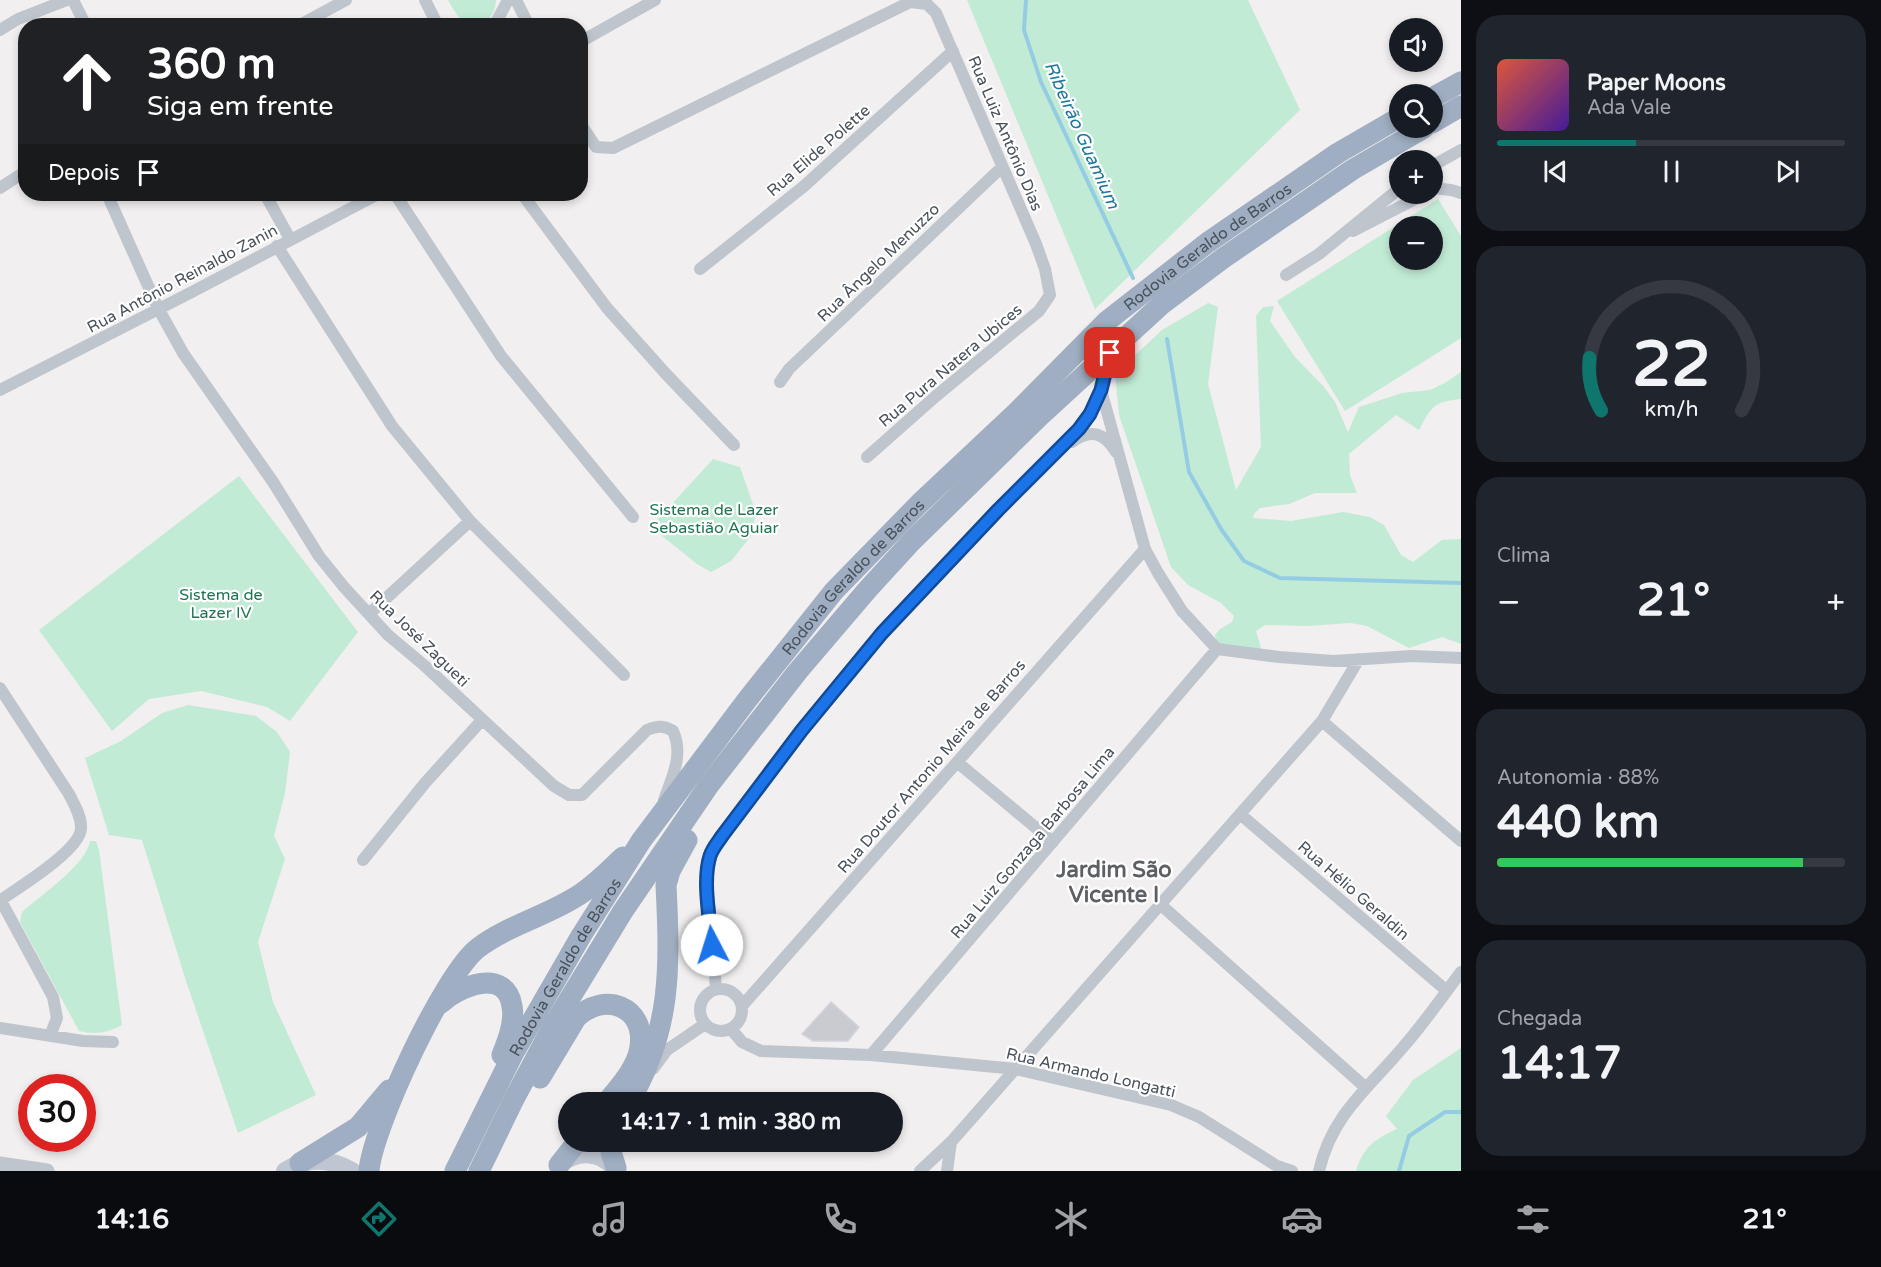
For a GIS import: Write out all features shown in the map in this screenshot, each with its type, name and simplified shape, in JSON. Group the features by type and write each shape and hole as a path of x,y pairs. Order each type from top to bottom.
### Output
{"highway":[{"path":"1443,92 1461,81"},
{"path":"1443,117 1461,106"},
{"name":"Rodovia Geraldo de Barros","path":"459,1163 513,1054 580,936 641,841 747,700 834,591 919,504 1017,412 1107,321 1216,237 1338,153 1389,123"},
{"name":"Rodovia Geraldo de Barros","path":"481,1171 509,1109 553,1026 623,911 709,785 778,697 868,589 912,541 1041,415 1162,304 1222,259 1352,170 1407,138"},
{"path":"635,1092 656,1046 668,984 666,885 670,871 714,796 753,742 778,697"},
{"path":"369,1171 375,1144 405,1071 434,1009 458,969 476,950 495,936 576,898 641,841"},
{"path":"434,1009 453,992 485,983 493,983 505,990 512,1004 513,1015 506,1046 459,1163"},
{"path":"481,1171 576,1018 602,1003 617,1006 629,1012 638,1022 641,1035 633,1067 614,1092"},
{"path":"289,1169 358,1127 405,1071"},
{"path":"557,1168 569,1152"},
{"path":"611,1152 616,1170"}],"main road":[{"path":"557,1168 567,1158 588,1154 608,1161 616,1170"},
{"path":"289,1169 313,1160 326,1160 352,1171"}],"street":[{"path":"21,18 67,0"},
{"path":"73,0 82,18"},
{"path":"313,18 346,0"},
{"path":"425,0 434,18"},
{"path":"498,18 508,0"},
{"path":"516,0 525,18"},
{"path":"588,38 655,0"},
{"name":"Rua Luiz Antônio Dias","path":"588,135 596,147 613,148 910,2 927,4 936,13 1036,244 1045,269 1050,295"},
{"path":"0,30 18,19"},
{"name":"Rua Elide Polette","path":"700,269 803,187 953,51"},
{"path":"1443,160 1461,150"},
{"name":"Rua Ângelo Menuzzo","path":"780,382 789,369 1002,167"},
{"path":"0,188 18,176"},
{"path":"1443,189 1461,193"},
{"path":"1286,275 1319,254 1389,197"},
{"name":"Rua José Zagueti","path":"110,201 158,308 183,353 273,482 319,556 369,614 388,635 565,794 582,795 647,730 658,726 673,731 679,749 677,763 658,818"},
{"path":"269,201 290,239"},
{"name":"Rua Antônio Reinaldo Zanin","path":"0,390 364,201"},
{"path":"400,201 501,357 633,517"},
{"path":"527,201 607,308 734,445"},
{"path":"1334,242 1406,204"},
{"path":"277,246 392,426 470,521 624,675"},
{"name":"Rua Pura Natera Ubices","path":"867,457 936,396 1040,311 1050,295"},
{"path":"716,989 707,879 711,853 802,730 882,633 998,510 1079,429 1090,414 1101,390 1110,353"},
{"path":"1101,390 1145,549 1182,611 1218,649 1333,661 1412,656 1461,658"},
{"path":"1048,462 1080,436 1089,434 1102,436 1110,442 1122,462"},
{"path":"369,614 470,521"},
{"name":"Rua Doutor Antonio Meira de Barros","path":"742,1006 1145,549"},
{"name":"Rua Luiz Gonzaga Barbosa Lima","path":"871,1055 1218,649"},
{"path":"920,1171 951,1142 1323,721 1359,659"},
{"path":"0,688 69,794 77,810 81,828 79,837 70,849 0,900 52,997 57,1018 50,1036"},
{"path":"363,860 425,783 482,720"},
{"path":"1323,721 1461,841"},
{"path":"957,762 1053,842"},
{"name":"Rua Hélio Geraldin","path":"1240,814 1447,991"},
{"path":"1161,905 1365,1087"},
{"path":"1319,1171 1323,1152 1354,1099 1419,1029 1461,972"},
{"path":"722,988 735,994 742,1006 740,1019 731,1029 717,1030 705,1024 700,1011 701,1004 709,992 722,988"},
{"path":"637,1092 667,1050 705,1024"},
{"path":"0,1028 82,1041 113,1042"},
{"name":"Rua Armando Longatti","path":"731,1029 742,1042 761,1051 871,1055 1016,1069 1171,1105 1199,1117 1278,1166 1292,1171"},
{"path":"946,1171 951,1142"},
{"path":"0,1164 47,1171"}],"green space":[{"path":"448,0 496,0 490,18 460,18"},
{"path":"967,0 1248,0 1300,110 1095,309"},
{"path":"1430,204 1441,204 1461,236 1461,338 1345,411 1277,301 1389,230 1389,270 1443,270 1443,216 1411,216"},
{"path":"1208,303 1218,307 1208,384 1236,490 1261,447 1256,316 1263,307 1274,306 1270,321 1295,357 1335,402 1348,432 1359,407 1402,393 1430,390 1461,372 1461,399 1444,402 1434,407 1419,430 1396,415 1349,454 1350,475 1357,493 1315,493 1289,504 1260,508 1253,518 1291,521 1343,512 1370,517 1384,525 1401,555 1413,562 1442,540 1461,539 1461,644 1442,637 1409,648 1367,626 1351,623 1307,626 1265,625 1256,631 1261,648 1256,657 1236,656 1220,647 1215,635 1232,622 1234,616 1221,603 1188,585 1171,567 1119,415 1115,374 1162,330"},
{"name":"Sistema de Lazer Sebastião Aguiar","path":"713,459 740,467 756,513 751,536 731,561 711,572 697,564 651,527"},
{"name":"Sistema de Lazer IV","path":"239,476 358,632 290,721 267,707 201,691 149,699 112,731 39,630"},
{"path":"188,705 256,716 277,732 290,752 285,793 274,836 285,859 258,942 273,1002 316,1095 238,1133 187,984 142,840 109,835 85,758 121,741 162,713"},
{"path":"90,841 96,841 99,850 122,1025 96,1033 79,1031 20,922 22,912 81,860"},
{"path":"1461,1048 1461,1171 1356,1171 1362,1156 1371,1144 1397,1129 1386,1116 1413,1080"}],"building":[{"path":"831,1002 859,1027 848,1041 813,1041 802,1034"}],"waterway":[{"name":"Ribeirão Guamium","path":"1026,0 1024,30 1041,82 1133,278"},
{"name":"Ribeirão Guamium","path":"1167,339 1189,472 1221,529 1244,561 1280,578 1461,583"},
{"name":"Ribeirão Guamium","path":"1399,1171 1409,1136 1445,1112 1461,1112"}],"district":[{"name":"Jardim São Vicente I","path":"1114,882"}],"route":[{"path":"712,945 708,864 711,853 722,836 802,730 882,633 998,510 1079,429 1090,414 1101,390 1110,353"}]}
